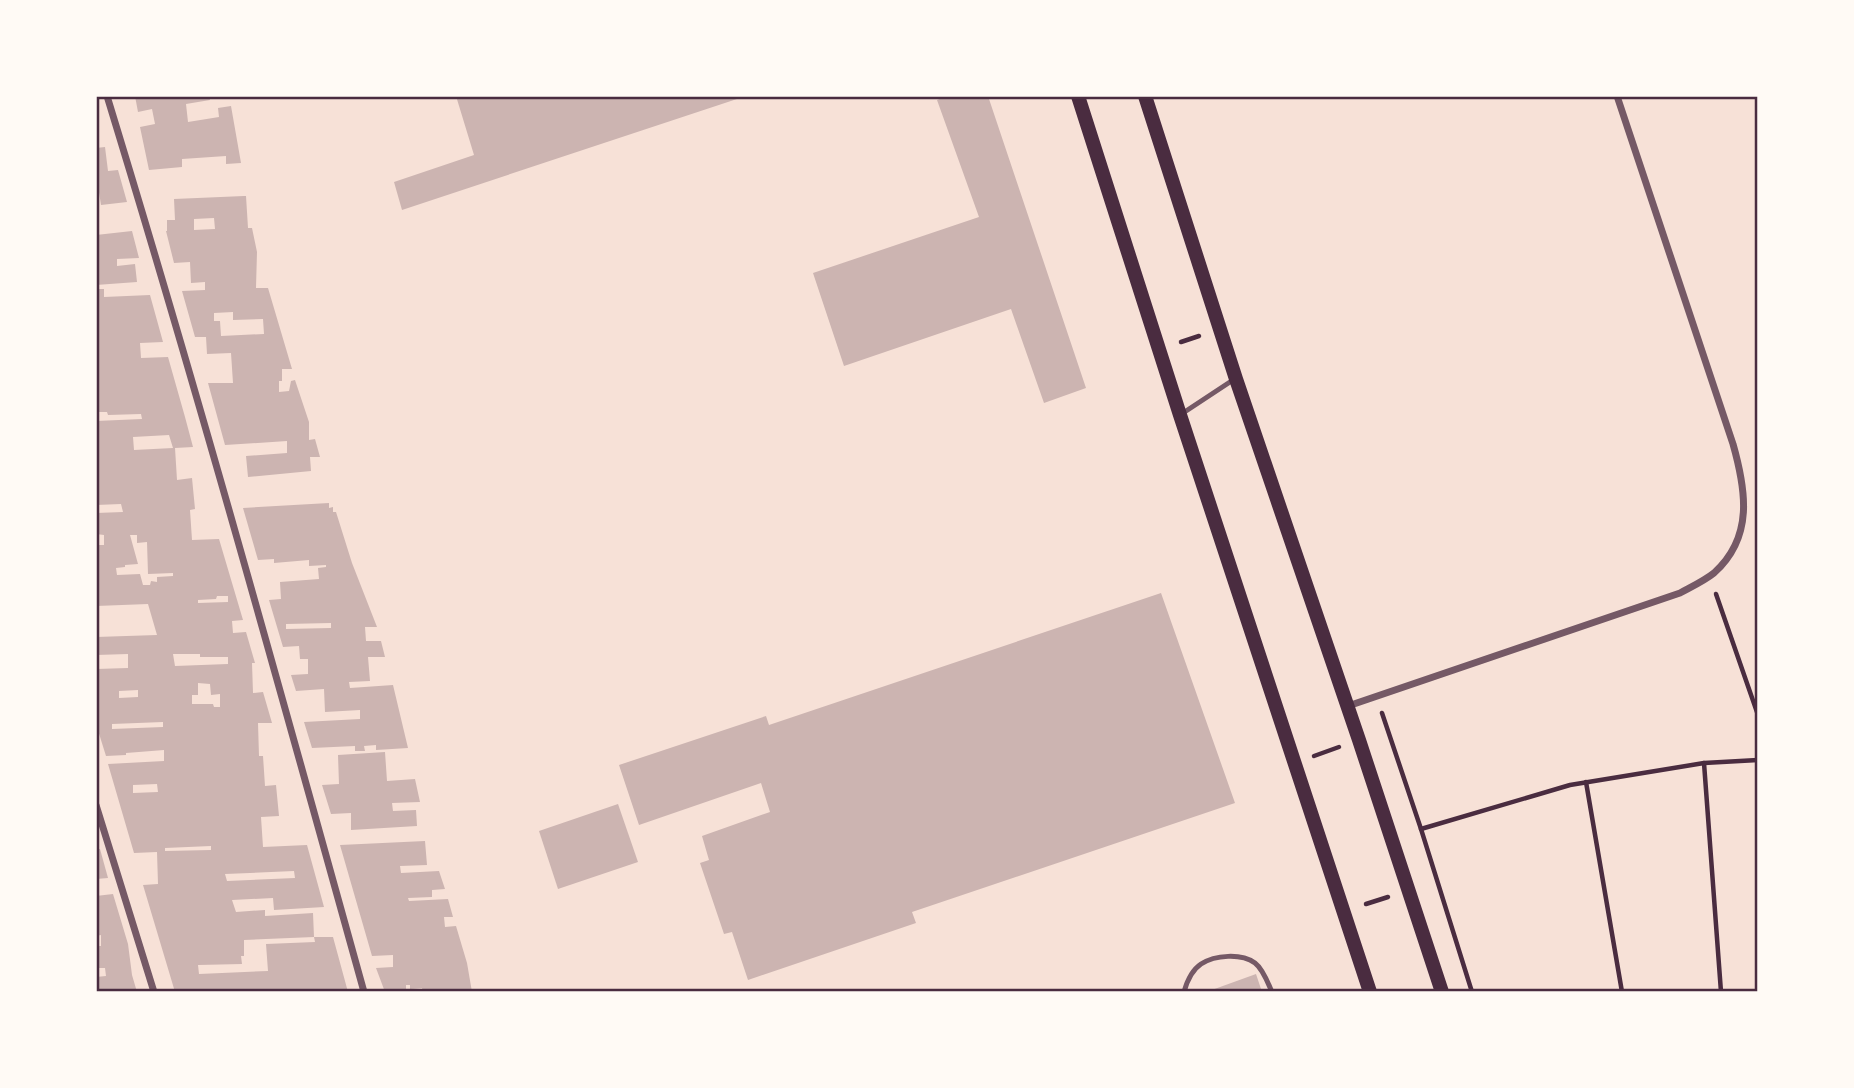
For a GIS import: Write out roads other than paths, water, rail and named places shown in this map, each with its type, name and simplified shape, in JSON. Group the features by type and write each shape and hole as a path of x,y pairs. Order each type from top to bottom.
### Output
{"main road":[{"path":"1078,96 1370,992"},
{"path":"1145,96 1236,379 1442,992"}],"street":[{"path":"107,96 240,545 364,992"},
{"path":"1348,706 1680,593 1713,573 1735,548 1743,520 1742,478 1617,96"},
{"path":"96,805 154,992"}],"lane":[{"path":"1180,415 1236,379"},
{"path":"1184,992 1191,974 1201,964 1219,957 1240,957 1256,963 1272,992"}]}
